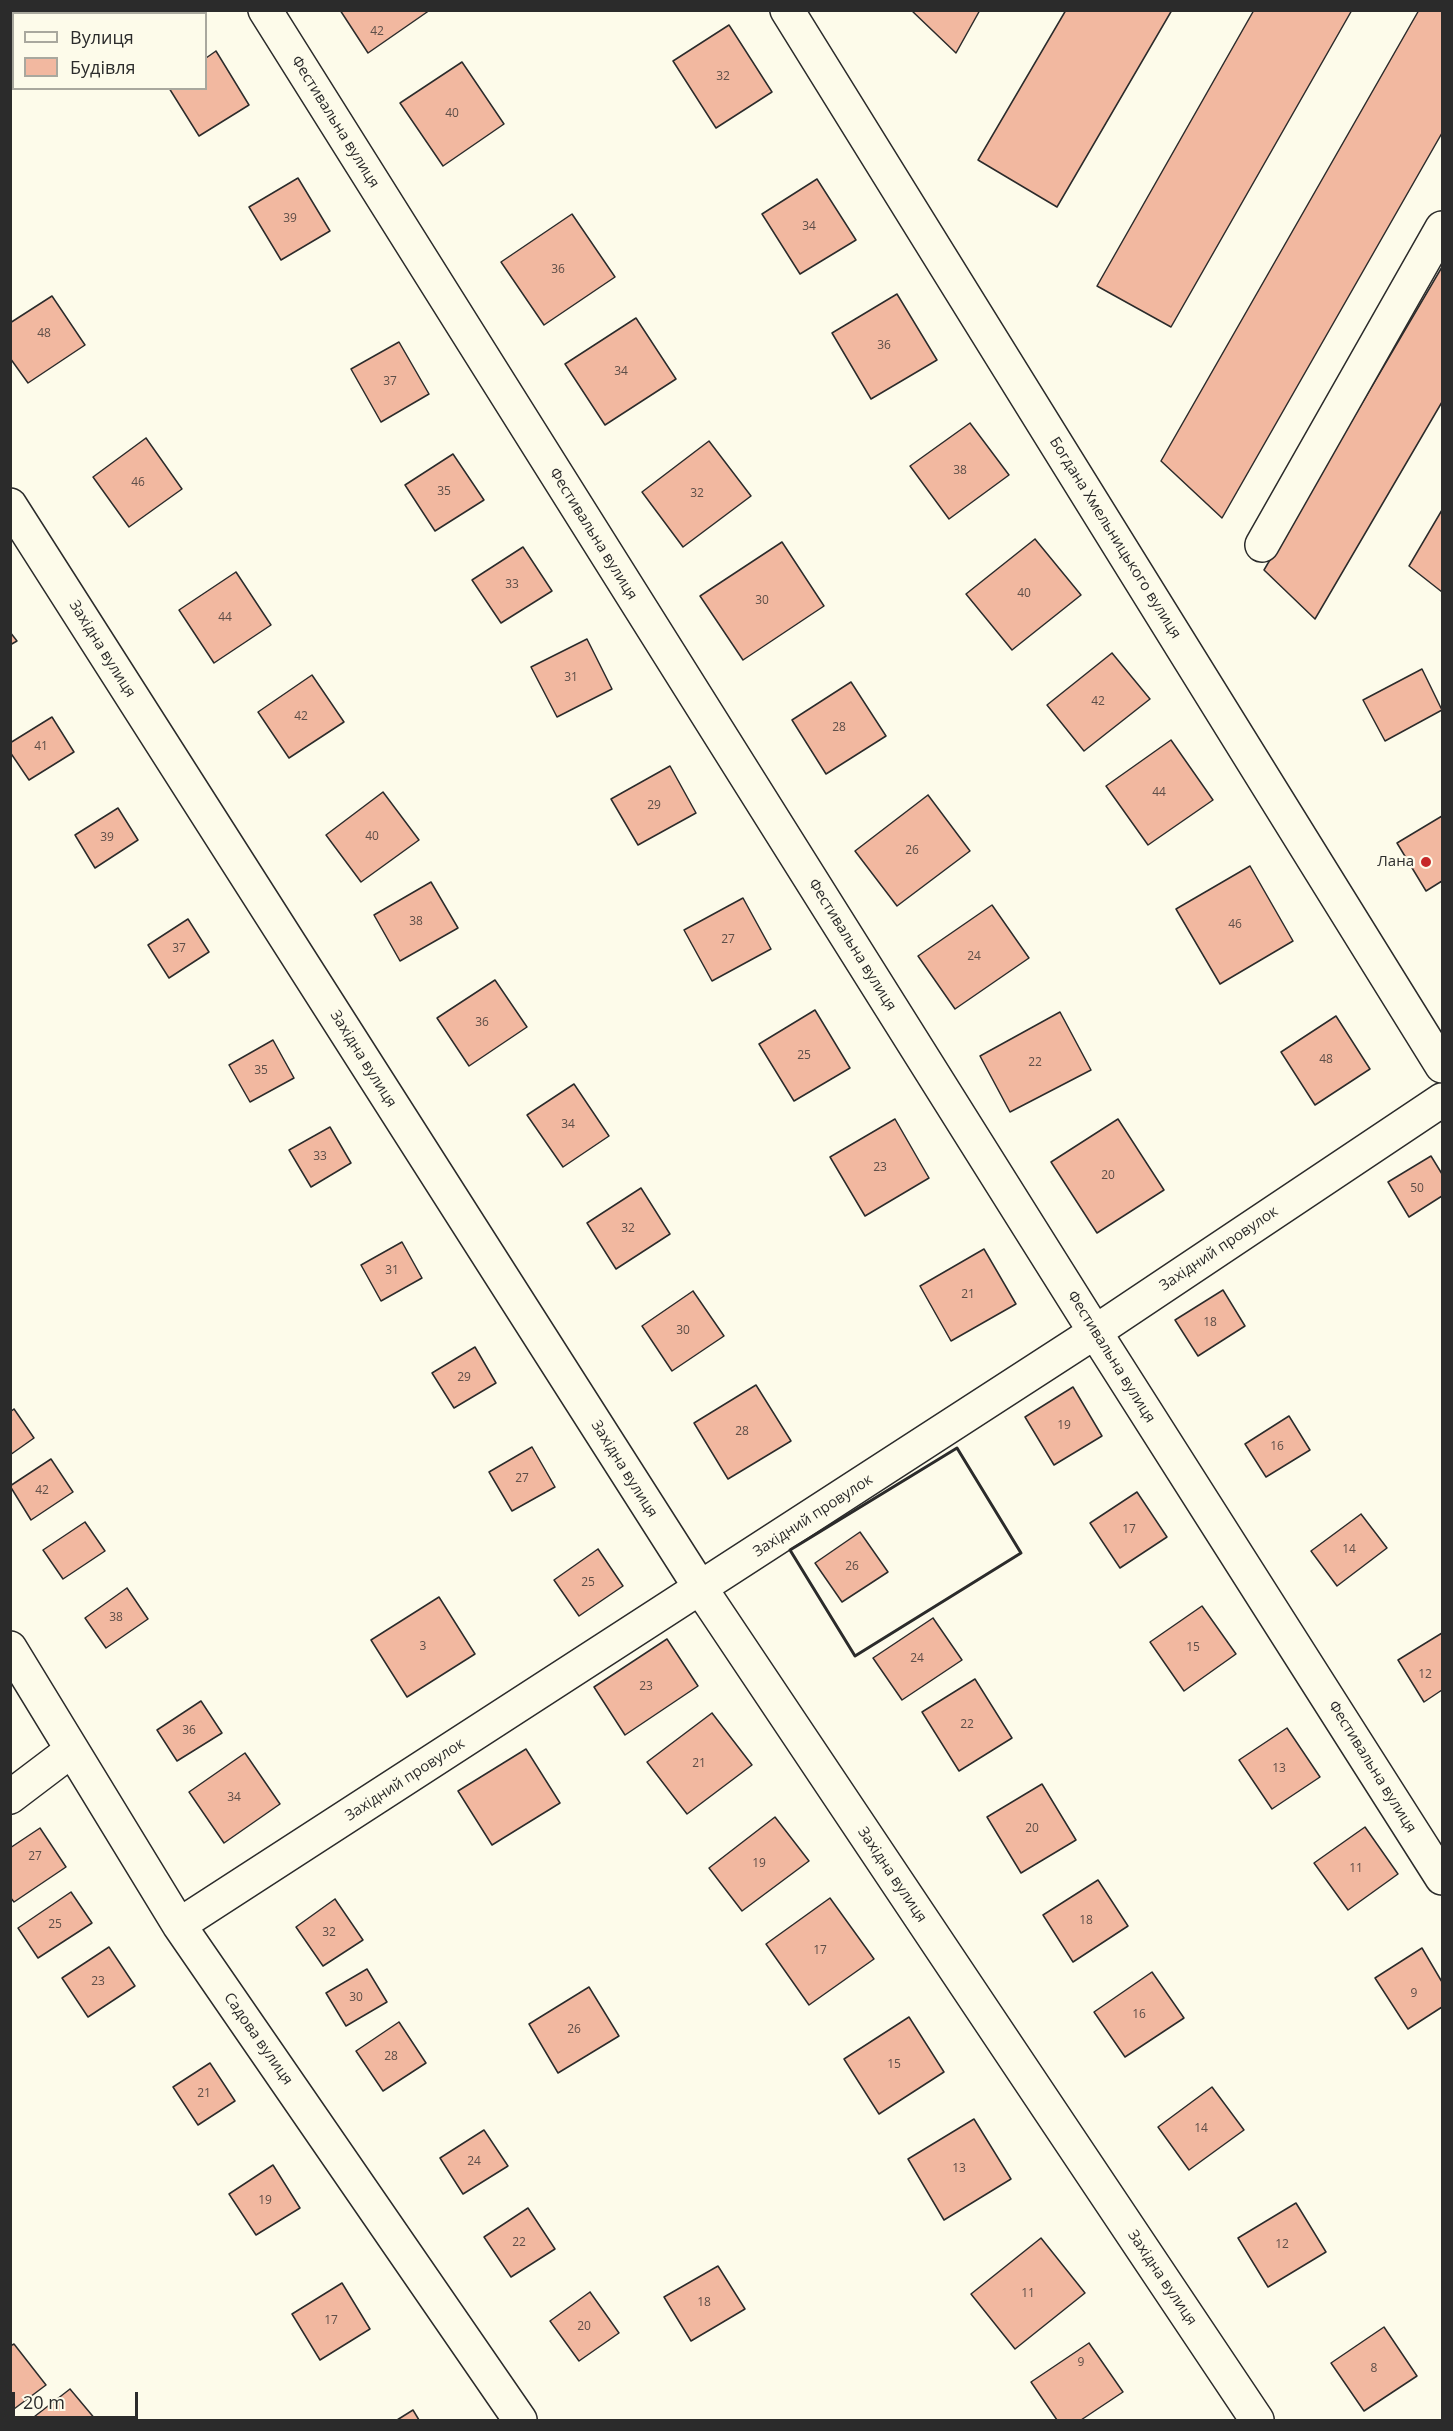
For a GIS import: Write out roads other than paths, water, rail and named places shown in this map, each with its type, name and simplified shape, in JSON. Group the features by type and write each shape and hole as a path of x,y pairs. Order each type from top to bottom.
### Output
{"street":[{"name":"Фестивальна вулиця","path":"265,10 1095,1332 1443,1878"},
{"name":"Богдана Хмельницького вулиця","path":"787,10 1443,1066"},
{"path":"1262,544 1443,228"},
{"name":"Західна вулиця","path":"10,505 700,1589 1257,2421"},
{"name":"Західний провулок","path":"179,1925 1095,1332 1443,1100"},
{"name":"Садова вулиця","path":"10,1648 179,1925 520,2421"},
{"path":"10,1797 72,1750"}],"place":[{"name":"Лана","path":"1426,862"}]}
